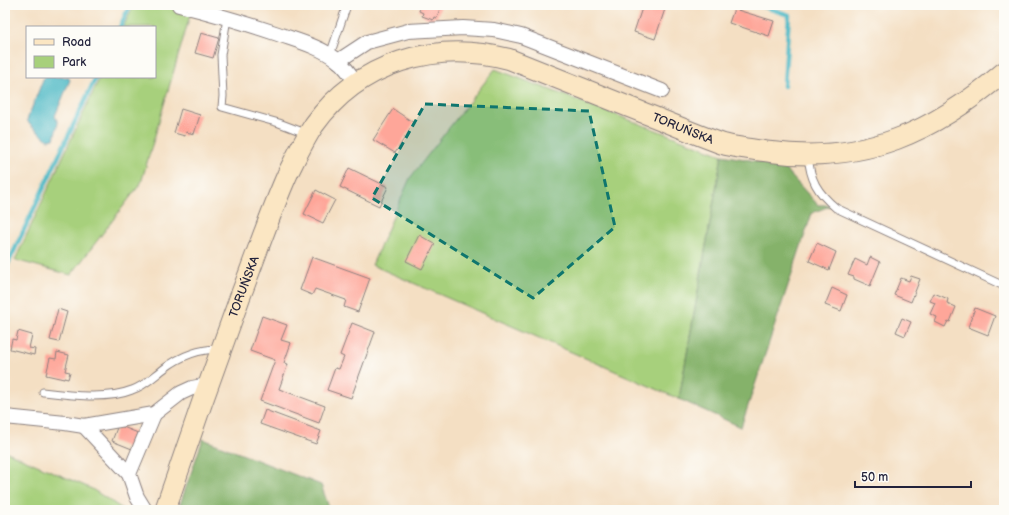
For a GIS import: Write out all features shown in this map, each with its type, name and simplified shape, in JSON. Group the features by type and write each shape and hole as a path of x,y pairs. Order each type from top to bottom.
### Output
{"street":[{"path":"178,5 227,18 295,40 334,58 349,72 356,83"},
{"path":"334,58 367,42 408,31 463,28 494,30 521,36 662,91"},
{"name":"TORUŃSKA","path":"165,510 208,385 276,199 294,161 309,134 323,114 334,102 356,83 380,69 396,62 421,55 466,52 496,56 509,59 725,144 764,151 808,155 822,155 857,150 881,144 912,133 958,109 1004,72"},
{"path":"5,417 65,422 84,426 154,414 181,393 192,388 208,385"},
{"path":"129,474 154,414"},
{"path":"84,426 129,474 137,497 145,510"}],"lane":[{"path":"334,58 347,5"},
{"path":"227,18 221,55 223,96 222,107 279,123 309,134"},
{"path":"808,155 809,169 816,187 820,194 836,208 1004,286"},
{"path":"43,392 77,396 127,392 146,383 184,356 205,349 221,349"}],"highlighted area":[{"path":"425,104 589,111 615,227 533,298 372,198"}],"green space":[{"path":"134,5 163,5 191,12 141,183 71,275 15,260 100,78 156,78 156,26 124,26"},
{"path":"495,69 722,155 679,399 372,265 410,178"},
{"path":"722,155 778,165 784,168 818,205 832,205 812,213 741,427 679,399"},
{"path":"203,439 321,485 330,510 178,510"},
{"path":"5,451 92,489 124,510 5,510"}],"water":[{"path":"44,78 69,78 70,80 55,116 58,123 54,139 48,140 30,125 27,120"}],"building":[{"path":"421,5 441,5 437,18 434,17 433,20 422,16 423,13 419,11"},
{"path":"643,5 653,5 665,9 655,39 634,32"},
{"path":"734,9 774,21 769,36 729,23"},
{"path":"201,33 219,38 213,58 195,53"},
{"path":"181,109 200,115 194,134 186,132 185,136 174,133"},
{"path":"393,109 414,123 395,153 373,140"},
{"path":"349,168 388,187 379,206 340,187"},
{"path":"316,190 335,200 323,223 304,214"},
{"path":"419,235 435,244 422,269 406,261"},
{"path":"817,243 836,252 829,270 809,261"},
{"path":"312,257 370,278 358,312 344,307 346,300 315,289 312,295 300,290"},
{"path":"870,257 880,262 870,286 848,275 855,259 867,265"},
{"path":"911,276 920,279 911,302 894,295 901,278 909,281"},
{"path":"832,288 847,295 841,311 825,305"},
{"path":"934,293 948,299 947,303 956,307 950,322 948,321 945,327 935,322 937,317 930,314 935,303 930,301"},
{"path":"975,308 995,316 988,335 968,327"},
{"path":"58,309 67,312 59,342 50,340"},
{"path":"262,316 287,325 281,340 291,343 284,363 288,364 279,389 325,406 319,423 260,401 275,360 250,351"},
{"path":"902,318 911,322 905,336 896,332"},
{"path":"352,323 375,332 351,398 327,390 335,368 339,369 344,357 340,355"},
{"path":"18,331 32,335 29,348 35,349 34,355 10,349 12,339 16,340"},
{"path":"57,352 69,355 65,371 70,372 68,379 46,375 50,358 56,359"},
{"path":"265,410 321,431 316,444 260,424"},
{"path":"118,425 138,433 132,449 112,441"}],"waterway":[{"path":"120,26 130,5"},
{"path":"759,5 789,15 784,86"},
{"path":"5,270 96,78"}]}
